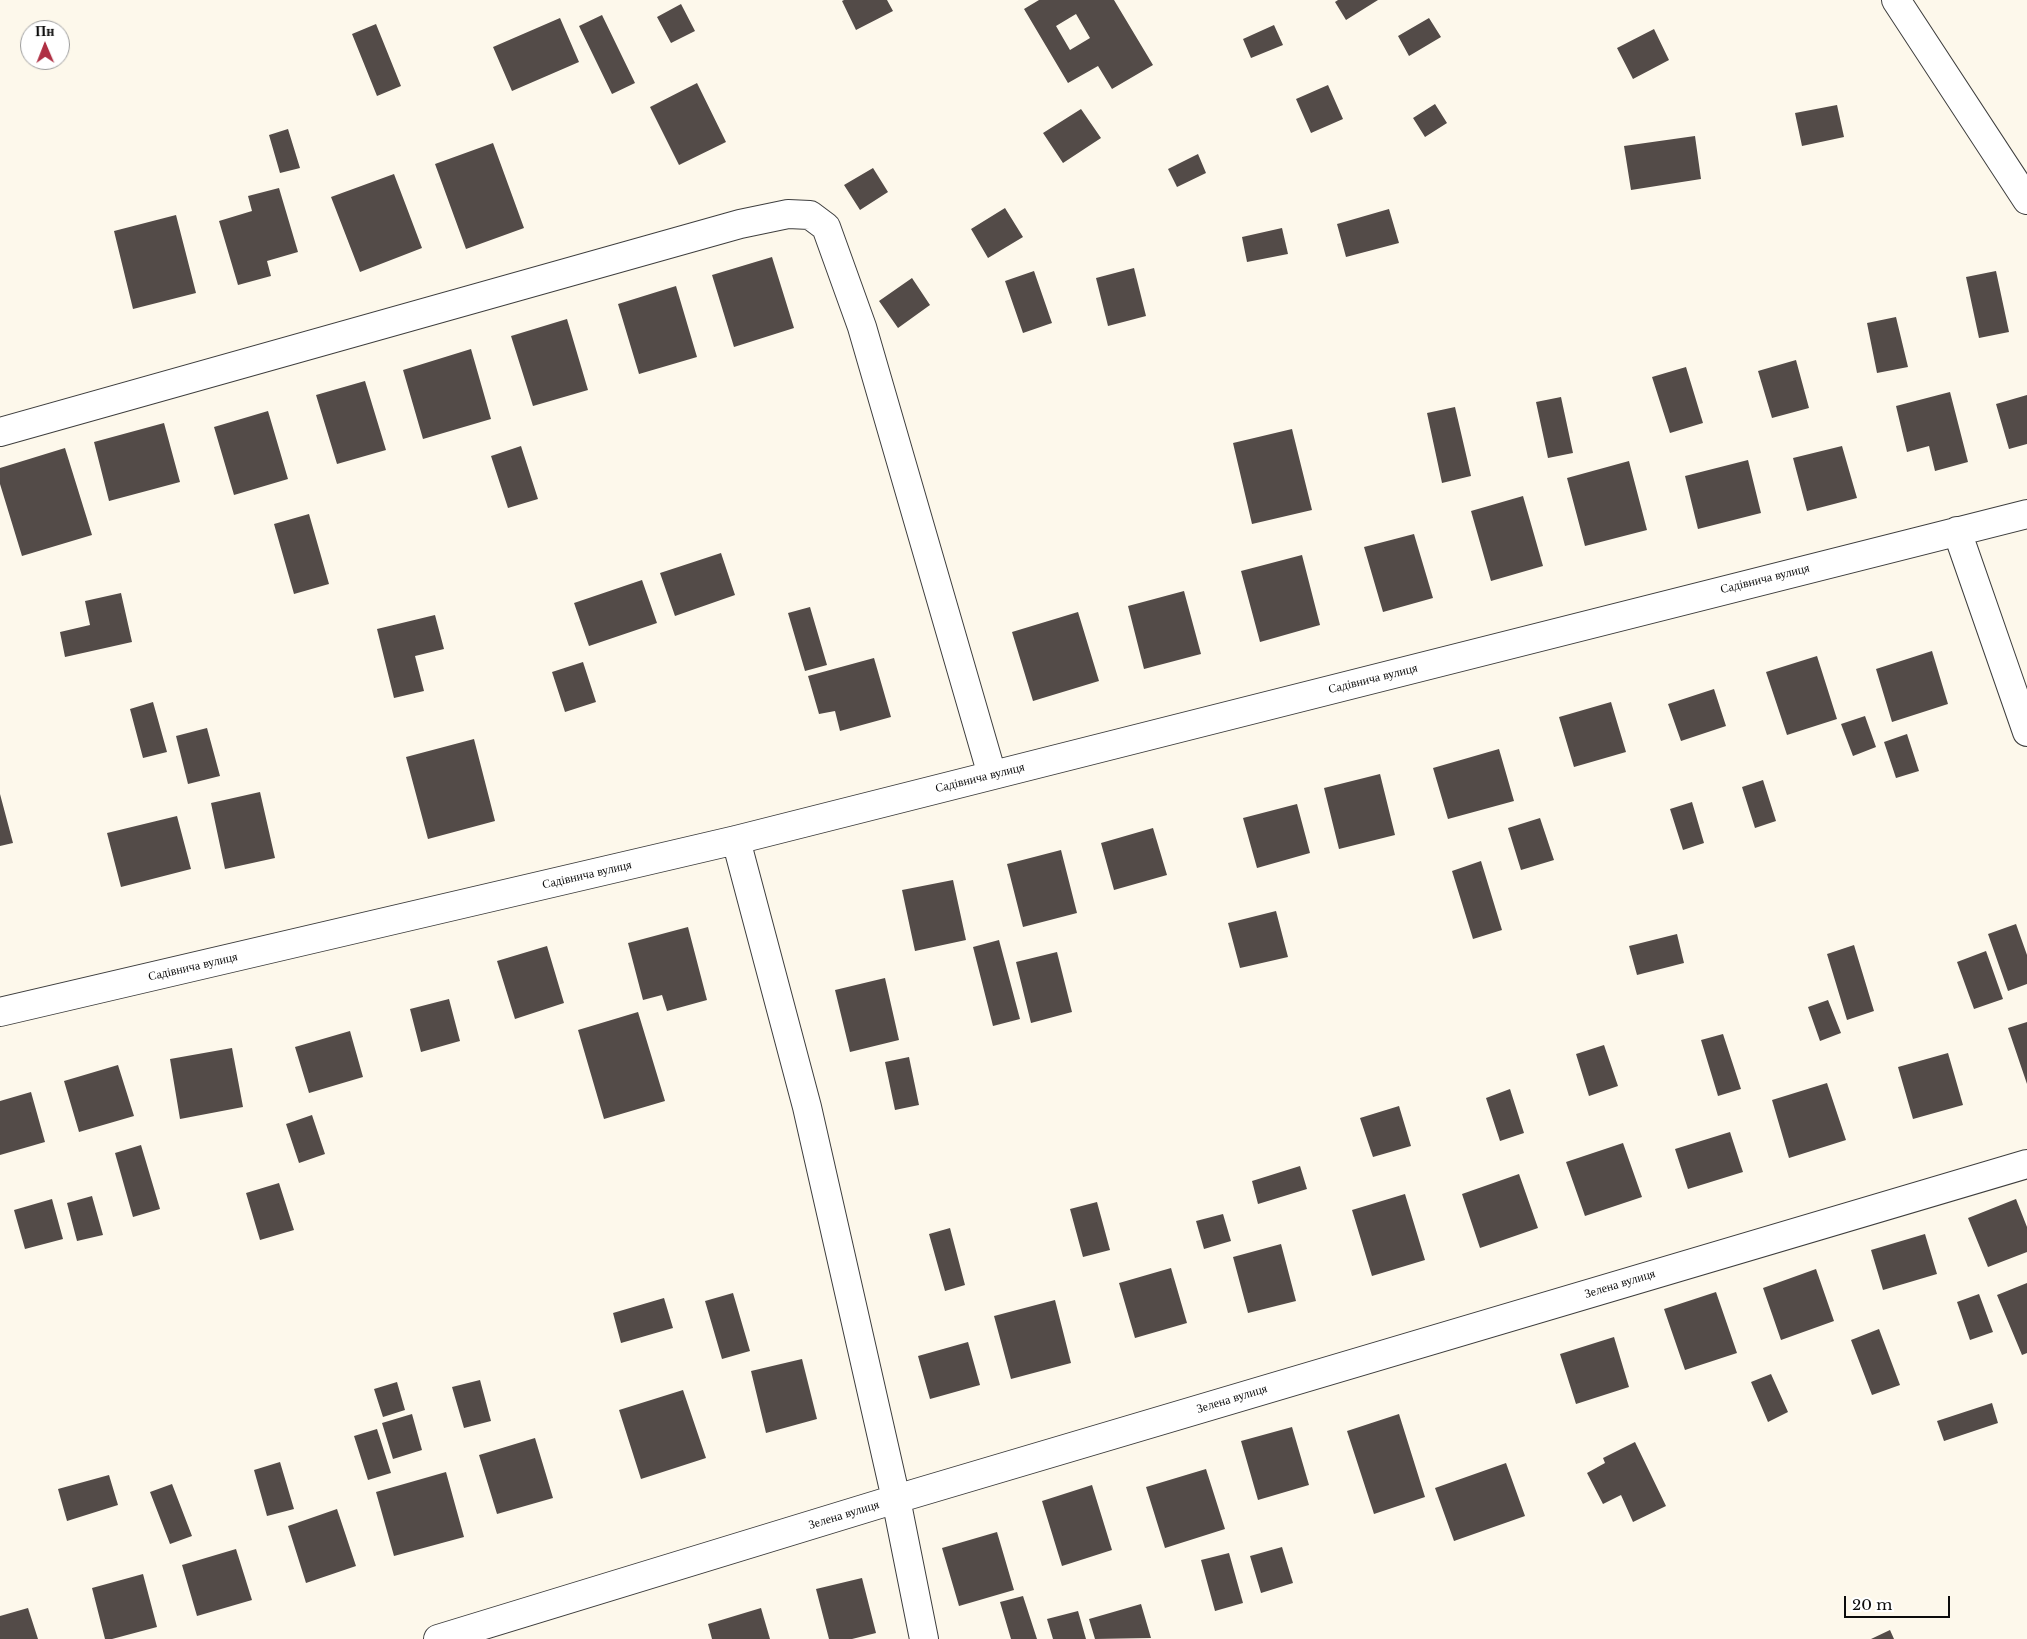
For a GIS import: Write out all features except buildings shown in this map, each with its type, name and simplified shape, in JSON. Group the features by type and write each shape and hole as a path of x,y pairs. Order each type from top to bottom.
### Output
{"street":[{"path":"1896,0 2027,200"},
{"path":"0,432 740,224 788,214 810,215 826,227 862,327 992,775"},
{"name":"Садівнича вулиця","path":"0,1012 736,840 2027,514"},
{"path":"1957,531 2027,732"},
{"path":"736,840 807,1107 896,1499 924,1639"},
{"name":"Зелена вулиця","path":"438,1639 896,1499 2027,1164"}]}
